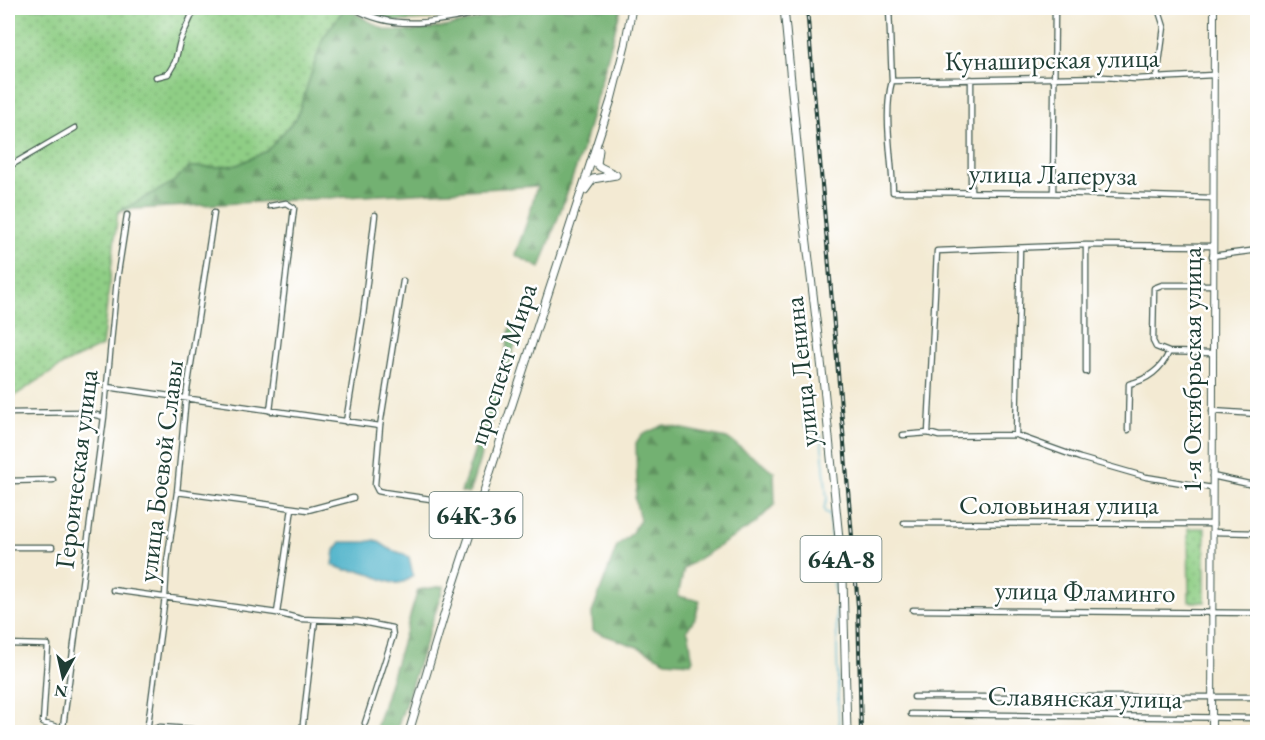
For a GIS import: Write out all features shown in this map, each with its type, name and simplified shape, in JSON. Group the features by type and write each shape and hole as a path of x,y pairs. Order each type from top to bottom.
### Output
{"main road":[{"name":"проспект Мира","path":"409,732 478,506 602,128 625,45 632,8"},
{"name":"улица Ленина","path":"784,8 843,579 848,732"},
{"path":"602,128 597,164 617,175"},
{"path":"588,171 617,175"},
{"path":"574,214 586,187 593,178 617,175"},
{"path":"415,732 414,727 422,703 421,691"}],"street":[{"path":"156,77 168,74 175,62 180,41 195,8"},
{"path":"354,8 374,19 412,24 498,8"},
{"path":"889,8 892,81"},
{"path":"1053,192 1055,8"},
{"path":"1157,78 1164,27 1158,8"},
{"name":"1-я Октябрьская улица","path":"1212,732 1214,8"},
{"name":"Кунаширская улица","path":"892,81 1157,78 1213,75"},
{"path":"971,79 971,192"},
{"name":"улица Лаперуза","path":"892,81 889,92 889,115 893,192 1053,192 1212,198"},
{"path":"8,167 75,128"},
{"path":"270,206 286,203 294,208 270,411"},
{"name":"улица Боевой Славы","path":"147,732 165,597 186,397 214,213"},
{"path":"346,422 363,316 375,215"},
{"name":"Героическая улица","path":"63,727 104,417 117,279 127,216"},
{"path":"928,433 938,251 1086,245 1212,246"},
{"path":"1086,245 1086,372"},
{"path":"1016,435 1020,248"},
{"path":"1212,256 1257,250"},
{"path":"403,281 380,426 375,486 378,491 478,506"},
{"path":"1212,285 1162,285 1154,288 1153,341 1157,348 1169,352 1212,353"},
{"path":"1128,430 1129,384 1155,372 1164,363 1169,352"},
{"path":"107,387 380,426"},
{"path":"1212,411 1257,414"},
{"path":"8,413 84,412 104,417"},
{"path":"903,435 928,433 939,436 1016,435 1080,458 1146,477 1212,488"},
{"path":"1212,476 1257,486"},
{"path":"8,481 53,480"},
{"path":"177,492 308,510 352,498"},
{"path":"277,612 292,508"},
{"name":"Соловьиная улица","path":"904,523 1213,524"},
{"path":"1213,532 1257,533"},
{"path":"8,547 52,547"},
{"path":"113,590 277,612 301,619 357,621 392,628 393,636 365,723"},
{"name":"улица Фламинго","path":"913,610 1257,613"},
{"path":"302,732 315,620"},
{"path":"8,644 48,645 43,723 75,732"},
{"path":"914,697 1257,697"},
{"name":"Славянская улица","path":"911,714 1257,718"},
{"path":"147,732 160,727 231,732"}],"green space":[{"path":"8,8 345,8 323,38 297,117 267,151 237,165 189,167 172,183 118,212 102,346 64,364 8,400"},
{"path":"345,8 385,30 414,31 444,27 529,8 621,8 582,151 540,268 515,255 537,186 135,209 118,212 172,183 189,167 237,165 267,151 297,117 323,38"},
{"path":"358,8 483,8 425,20 390,22"},
{"path":"510,328 516,328 518,335 469,494 461,492 504,362"},
{"path":"664,425 727,438 774,472 775,504 756,523 684,568 678,596 700,601 695,618 687,630 693,659 691,663 666,661 640,648 593,631 592,613 617,546 631,534 640,520 635,499 637,488 636,443 641,435"},
{"path":"1188,528 1205,528 1205,602 1189,602"},
{"path":"444,586 396,732 375,732 418,590"}],"water":[{"path":"375,540 409,557 413,575 402,583 396,583 365,572 346,570 333,565 335,550 341,542"}],"waterway":[{"path":"804,406 805,392"},
{"path":"804,419 805,426 821,436 827,499 824,508 825,513 829,513 835,596"},
{"path":"836,608 839,732"}],"railway":[{"path":"807,8 858,606 861,732"}]}
